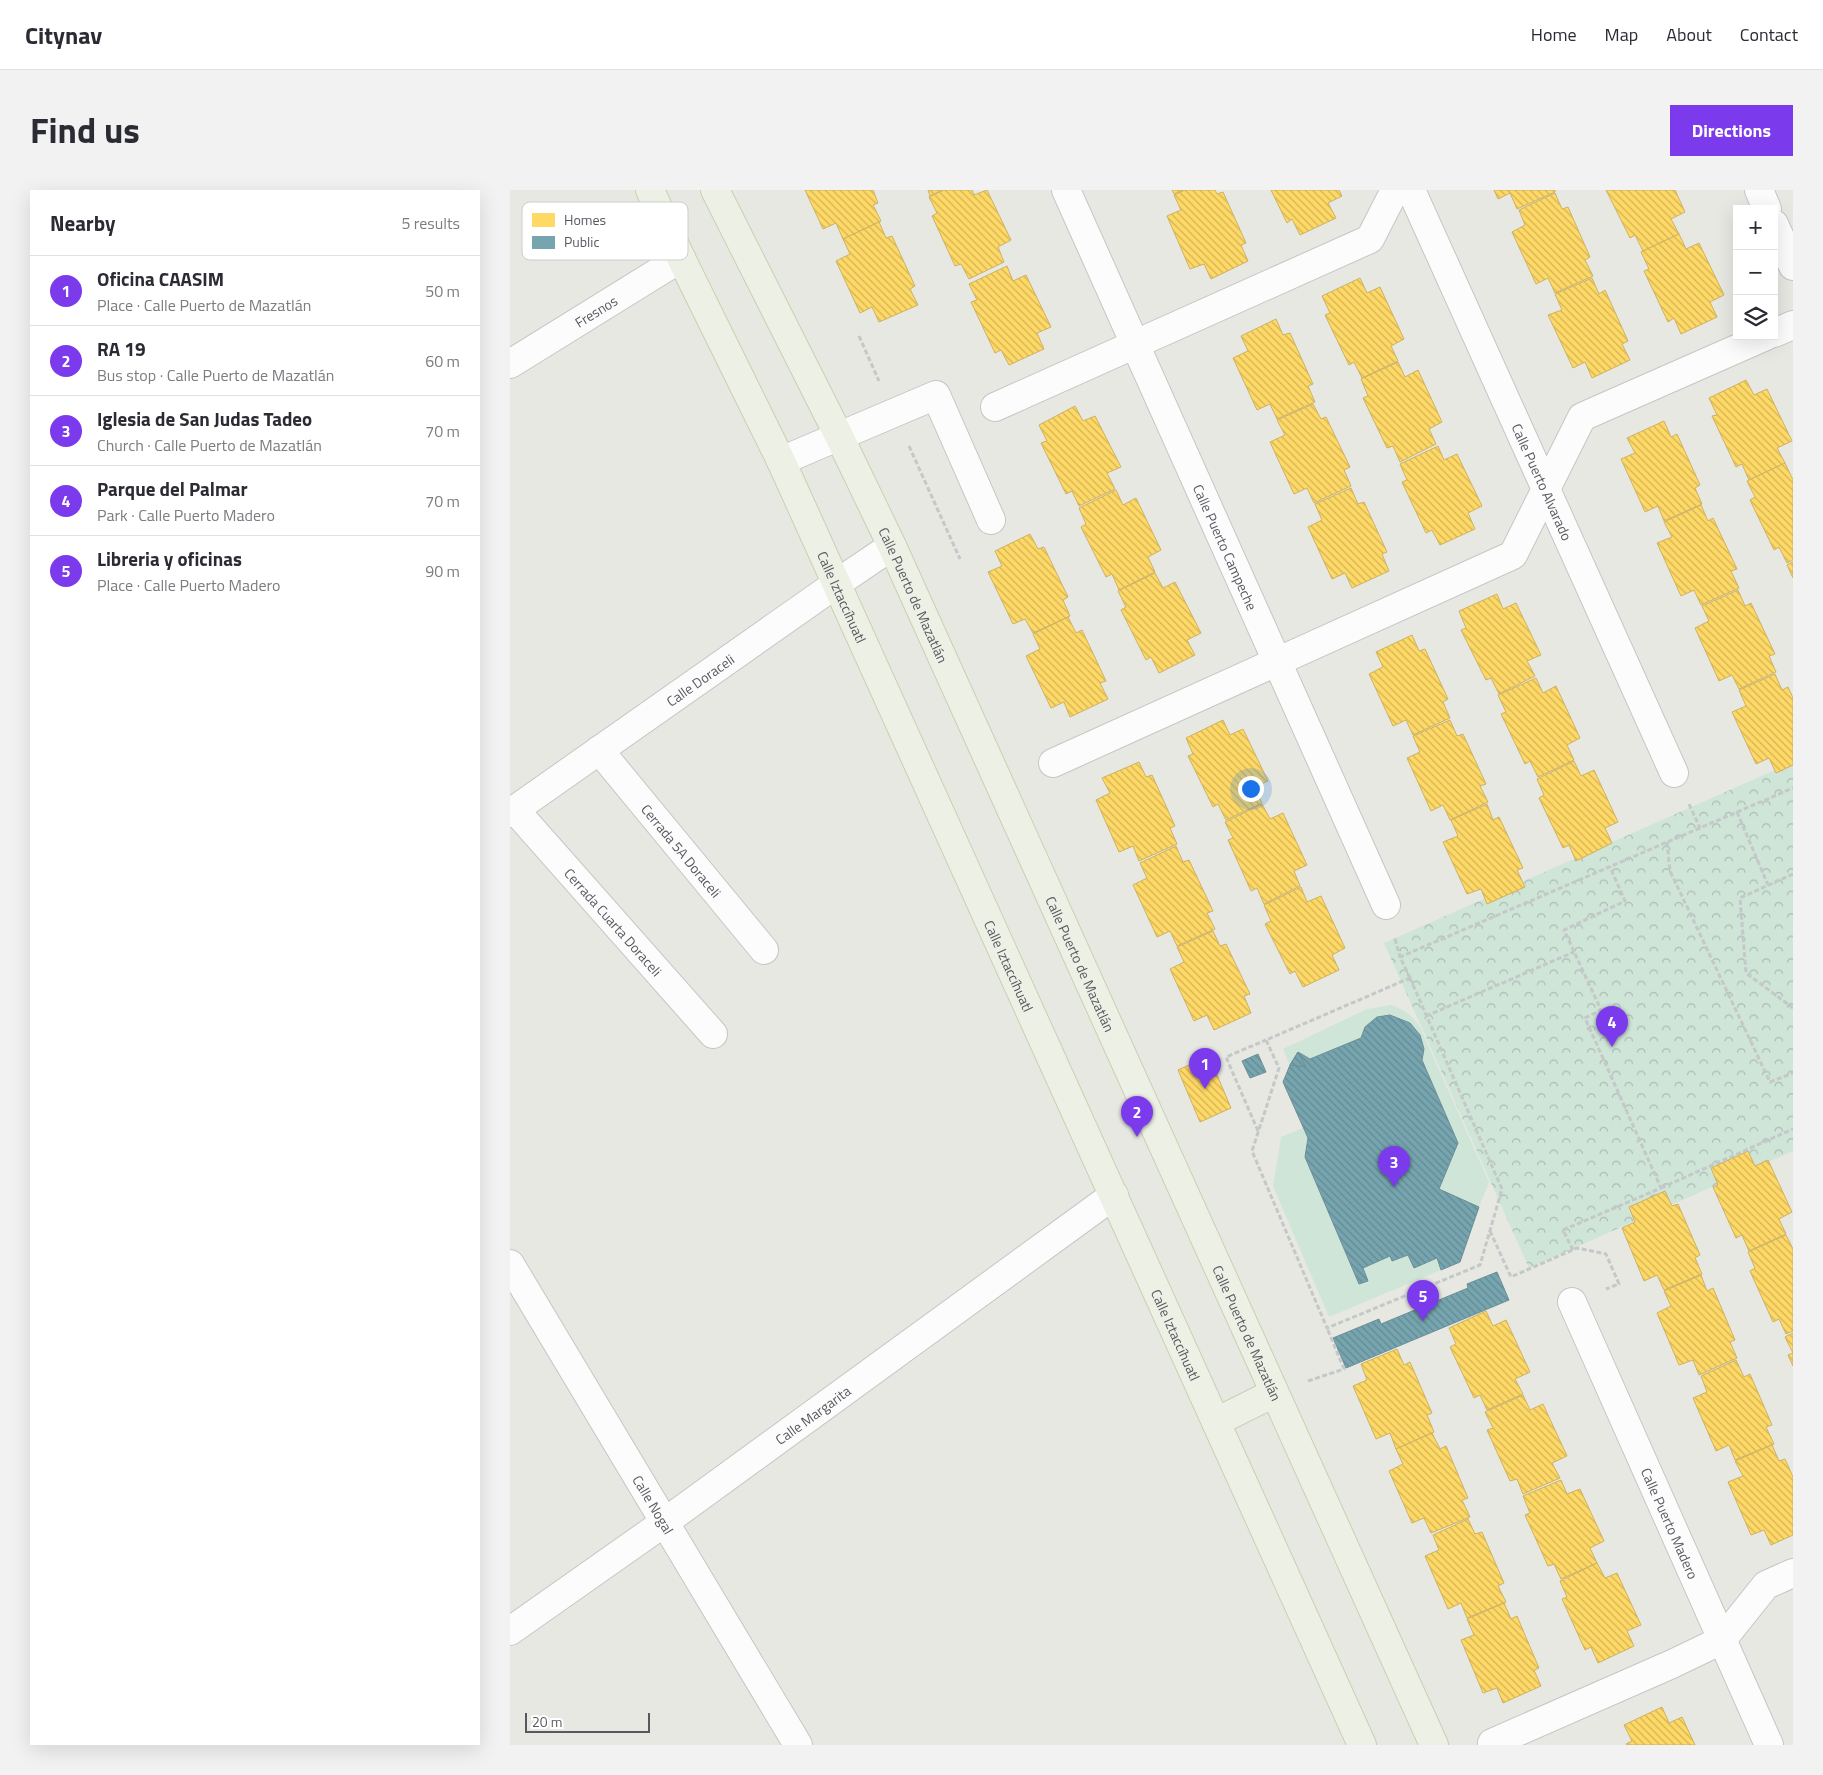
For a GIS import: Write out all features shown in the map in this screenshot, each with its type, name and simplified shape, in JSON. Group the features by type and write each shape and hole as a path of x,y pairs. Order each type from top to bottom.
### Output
{"main road":[{"name":"Calle Iztaccíhuatl","path":"650,190 655,202"},
{"name":"Calle Puerto de Mazatlán","path":"715,190 839,436 892,546 1434,1745"},
{"name":"Calle Iztaccíhuatl","path":"682,260 781,461 1362,1745"},
{"path":"1216,1422 1274,1393"}],"street":[{"name":"Calle Puerto Campeche","path":"1066,190 1386,905"},
{"path":"996,407 1370,239 1395,190"},
{"name":"Calle Puerto Alvarado","path":"1411,190 1674,773"},
{"path":"1759,190 1765,205"},
{"path":"1778,233 1793,266"},
{"name":"Fresnos","path":"510,364 678,260"},
{"path":"1778,331 1793,325"},
{"path":"1053,763 1513,555 1582,418 1757,340"},
{"path":"781,461 936,396 991,520"},
{"name":"Calle Doraceli","path":"513,811 892,546"},
{"name":"Cerrada 5A Doraceli","path":"599,750 764,950"},
{"name":"Cerrada Cuarta Doraceli","path":"513,811 713,1034"},
{"name":"Calle Margarita","path":"510,1631 665,1522 1114,1195"},
{"name":"Calle Nogal","path":"510,1264 798,1745"},
{"name":"Calle Puerto Madero","path":"1572,1302 1770,1745"},
{"path":"1492,1744 1722,1640 1766,1585 1793,1573"}],"path":[{"path":"1327,1328 1480,1265 1502,1189 1400,957 1793,788"},
{"path":"1737,812 1768,885"},
{"path":"1667,842 1670,870 1770,1082 1793,1072"},
{"path":"1610,867 1626,901 1564,930 1600,1010 1585,1018 1661,1188"},
{"path":"1793,874 1740,898 1746,973 1793,1008"},
{"path":"1426,1016 1574,952"},
{"path":"1258,1132 1226,1057 1410,978"},
{"path":"1266,1040 1279,1068 1252,1151 1344,1369 1274,1393"},
{"path":"1573,1250 1563,1230 1793,1129"}],"green space":[{"path":"1793,762 1793,1151 1529,1268 1384,943"},
{"path":"1391,1005 1408,1013 1420,1027 1489,1182 1479,1207 1439,1189 1458,1143 1422,1060 1424,1049 1410,1023 1390,1015 1377,1017 1365,1027 1361,1038 1310,1059 1298,1052 1290,1065 1283,1049 1367,1009"},
{"path":"1303,1128 1308,1138 1305,1157 1359,1284 1368,1281 1363,1268 1390,1256 1392,1261 1408,1255 1414,1268 1437,1258 1441,1270 1329,1317 1273,1186 1281,1137"}],"building: Homes":[{"path":"805,190 873,190 878,203 873,205 881,221 843,239 836,223 823,229"},
{"path":"928,190 942,190 930,196"},
{"path":"944,190 972,190 974,195 987,190 1011,240 998,247 1004,262 969,279 961,264 955,266 932,216 937,213 929,197"},
{"path":"1172,190 1183,190 1174,194"},
{"path":"1185,190 1215,190 1217,194 1223,192 1246,243 1241,245 1248,261 1211,279 1204,264 1190,269 1167,216 1181,210 1174,195"},
{"path":"1271,190 1339,190 1342,196 1328,203 1336,218 1300,235 1292,219 1287,223"},
{"path":"1494,190 1555,190 1555,192 1517,209 1510,193 1498,199"},
{"path":"1606,190 1675,190 1685,212 1671,219 1679,234 1643,251 1635,235 1630,238"},
{"path":"1555,193 1562,209 1568,207 1590,257 1585,260 1593,276 1555,293 1548,278 1536,284 1512,232 1525,225 1519,210"},
{"path":"879,222 886,238 892,236 915,286 910,289 918,305 879,322 872,307 860,313 836,261 850,254 843,239"},
{"path":"1679,234 1686,249 1699,243 1724,295 1710,302 1717,317 1681,334 1674,318 1668,322 1644,271 1649,269 1641,252"},
{"path":"1007,266 1013,281 1026,275 1051,327 1037,333 1044,349 1009,365 1001,350 995,353 971,302 977,300 969,284"},
{"path":"1360,278 1367,293 1380,287 1404,339 1391,346 1398,361 1362,378 1354,362 1349,365 1325,315 1330,313 1322,296"},
{"path":"1592,278 1599,294 1605,290 1628,341 1622,344 1630,360 1592,378 1585,362 1573,368 1548,315 1562,310 1555,294"},
{"path":"1276,319 1283,335 1290,333 1313,384 1308,386 1315,402 1277,419 1270,404 1257,410 1233,358 1248,351 1241,336"},
{"path":"1398,362 1405,377 1418,370 1442,422 1429,429 1436,444 1400,462 1393,446 1387,448 1363,398 1368,396 1361,379"},
{"path":"1746,380 1754,395 1767,389 1792,441 1777,448 1785,463 1749,480 1742,464 1736,467 1712,416 1717,415 1709,398"},
{"path":"1313,404 1321,419 1326,417 1350,467 1344,470 1351,486 1314,503 1307,488 1294,494 1270,442 1285,435 1277,420"},
{"path":"1075,406 1083,421 1095,416 1121,467 1107,473 1115,489 1079,506 1072,491 1066,494 1041,443 1047,441 1039,425"},
{"path":"1664,421 1671,437 1677,434 1700,485 1695,488 1702,504 1664,521 1658,506 1645,512 1621,459 1635,453 1627,438"},
{"path":"1438,446 1444,460 1457,454 1482,506 1468,513 1475,529 1440,545 1432,530 1426,533 1402,482 1407,480 1400,464"},
{"path":"1785,463 1793,478 1793,560 1787,563 1779,547 1774,550 1750,500 1755,497 1747,481"},
{"path":"1351,488 1358,504 1364,502 1387,552 1382,554 1389,571 1352,588 1345,573 1332,579 1308,527 1322,520 1315,504"},
{"path":"1116,490 1123,505 1136,498 1161,550 1148,557 1155,572 1119,590 1112,574 1106,577 1081,527 1086,524 1079,508"},
{"path":"1701,505 1708,521 1713,518 1737,569 1731,571 1739,588 1701,605 1694,590 1681,596 1657,543 1672,537 1664,522"},
{"path":"1030,534 1038,549 1044,547 1068,597 1063,600 1070,616 1033,633 1025,619 1013,624 988,572 1002,566 995,551"},
{"path":"1793,562 1793,578 1787,565"},
{"path":"1155,573 1163,588 1175,582 1201,633 1187,640 1195,655 1159,673 1151,657 1146,660 1121,610 1126,607 1118,591"},
{"path":"1738,590 1745,606 1751,603 1775,654 1769,656 1776,672 1739,689 1732,675 1719,681 1695,628 1709,621 1702,606"},
{"path":"1497,594 1503,609 1516,603 1541,655 1527,661 1535,676 1499,694 1491,678 1486,680 1461,630 1466,628 1459,611"},
{"path":"1068,617 1076,633 1082,630 1106,681 1100,683 1108,699 1070,717 1064,702 1051,708 1026,656 1040,649 1033,634"},
{"path":"1412,635 1419,651 1425,649 1448,699 1443,702 1450,718 1413,735 1406,720 1393,726 1369,674 1383,667 1376,652"},
{"path":"1775,674 1782,690 1788,687 1793,698 1793,765 1776,773 1769,758 1756,764 1732,712 1746,706 1739,690"},
{"path":"1536,678 1543,693 1556,686 1580,738 1567,745 1574,760 1538,777 1530,761 1525,764 1501,714 1506,712 1498,695"},
{"path":"1223,720 1230,735 1243,729 1268,781 1254,787 1262,803 1226,820 1218,804 1213,807 1188,756 1193,754 1186,738"},
{"path":"1450,720 1457,736 1463,734 1486,784 1480,786 1488,802 1450,820 1443,805 1431,811 1407,758 1420,752 1413,736"},
{"path":"1574,761 1581,776 1594,770 1618,822 1605,828 1612,843 1576,861 1569,845 1563,848 1539,798 1544,795 1537,779"},
{"path":"1139,762 1146,777 1152,775 1175,826 1170,828 1177,844 1139,861 1133,846 1119,852 1096,800 1110,793 1102,778"},
{"path":"1262,804 1270,819 1283,813 1307,865 1294,871 1300,886 1264,904 1257,888 1251,891 1228,840 1233,838 1225,822"},
{"path":"1487,804 1493,820 1499,817 1523,868 1517,870 1525,887 1487,904 1481,889 1467,894 1443,842 1458,836 1451,820"},
{"path":"1176,846 1183,862 1189,860 1213,911 1207,913 1215,929 1177,946 1170,931 1157,937 1133,885 1147,878 1140,863"},
{"path":"1301,887 1307,902 1321,896 1345,948 1332,955 1339,970 1303,987 1295,971 1290,974 1265,924 1271,921 1264,905"},
{"path":"1213,931 1220,946 1226,944 1250,994 1244,996 1251,1013 1214,1030 1207,1015 1194,1021 1170,969 1184,962 1177,947"},
{"path":"1209,1056 1231,1108 1200,1122 1178,1070"},
{"path":"1748,1151 1755,1166 1768,1160 1792,1212 1779,1219 1786,1234 1749,1251 1742,1235 1736,1238 1713,1187 1718,1185 1711,1168"},
{"path":"1665,1191 1672,1206 1678,1204 1700,1255 1695,1258 1702,1274 1664,1290 1657,1275 1644,1281 1622,1228 1635,1222 1629,1207"},
{"path":"1786,1235 1793,1249 1793,1331 1786,1334 1779,1319 1773,1322 1750,1271 1755,1268 1748,1252"},
{"path":"1701,1275 1707,1291 1713,1288 1735,1340 1730,1342 1737,1358 1699,1375 1693,1360 1679,1365 1657,1313 1671,1306 1664,1291"},
{"path":"1486,1311 1493,1326 1506,1320 1530,1372 1515,1379 1523,1394 1487,1410 1480,1395 1474,1398 1450,1347 1456,1344 1449,1328"},
{"path":"1793,1333 1793,1353 1785,1337"},
{"path":"1397,1349 1404,1365 1410,1362 1432,1413 1427,1415 1434,1432 1396,1449 1390,1433 1376,1439 1353,1386 1367,1380 1361,1364"},
{"path":"1793,1353 1793,1366 1788,1355"},
{"path":"1736,1360 1744,1377 1750,1374 1772,1425 1766,1427 1774,1444 1735,1460 1729,1445 1716,1451 1693,1398 1707,1392 1701,1376"},
{"path":"1523,1395 1530,1410 1543,1404 1567,1456 1552,1463 1560,1478 1523,1494 1517,1479 1510,1481 1487,1430 1493,1428 1485,1412"},
{"path":"1432,1433 1440,1449 1446,1446 1468,1498 1462,1500 1470,1517 1431,1533 1424,1518 1412,1523 1389,1471 1403,1464 1396,1449"},
{"path":"1772,1445 1779,1461 1785,1459 1793,1477 1793,1535 1771,1545 1764,1530 1751,1535 1728,1482 1743,1476 1735,1461"},
{"path":"1561,1480 1567,1494 1580,1489 1604,1541 1590,1548 1597,1563 1561,1579 1554,1564 1548,1566 1525,1515 1530,1513 1523,1496"},
{"path":"1468,1519 1475,1534 1482,1532 1504,1583 1498,1586 1506,1602 1467,1618 1461,1603 1448,1609 1425,1556 1439,1550 1433,1535"},
{"path":"1597,1563 1605,1578 1617,1573 1641,1625 1627,1631 1634,1646 1598,1663 1591,1647 1585,1650 1562,1599 1567,1597 1560,1581"},
{"path":"1504,1603 1511,1619 1517,1616 1539,1668 1534,1670 1541,1686 1503,1703 1497,1688 1483,1693 1461,1640 1474,1635 1467,1619"},
{"path":"1662,1707 1669,1723 1682,1717 1695,1745 1627,1745 1632,1741 1624,1725"}],"building: Public":[{"path":"1390,1015 1410,1023 1420,1035 1424,1049 1422,1060 1458,1143 1439,1189 1479,1207 1460,1262 1441,1270 1437,1258 1414,1268 1408,1255 1392,1261 1390,1256 1363,1268 1368,1281 1359,1284 1305,1157 1308,1138 1283,1082 1298,1052 1310,1059 1361,1038 1365,1027 1377,1017"},
{"path":"1298,1052 1306,1067 1290,1065"},
{"path":"1258,1054 1266,1072 1250,1078 1242,1061"},
{"path":"1497,1272 1509,1300 1346,1368 1333,1338 1379,1319 1381,1324 1468,1288 1467,1284"}],"place":[{"name":"Parque del Palmar","path":"1612,1047"},
{"name":"Oficina CAASIM","path":"1205,1089"},
{"name":"RA 19","path":"1137,1137"},
{"name":"Iglesia de San Judas Tadeo","path":"1394,1187"},
{"name":"Libreria y oficinas","path":"1423,1321"}]}
